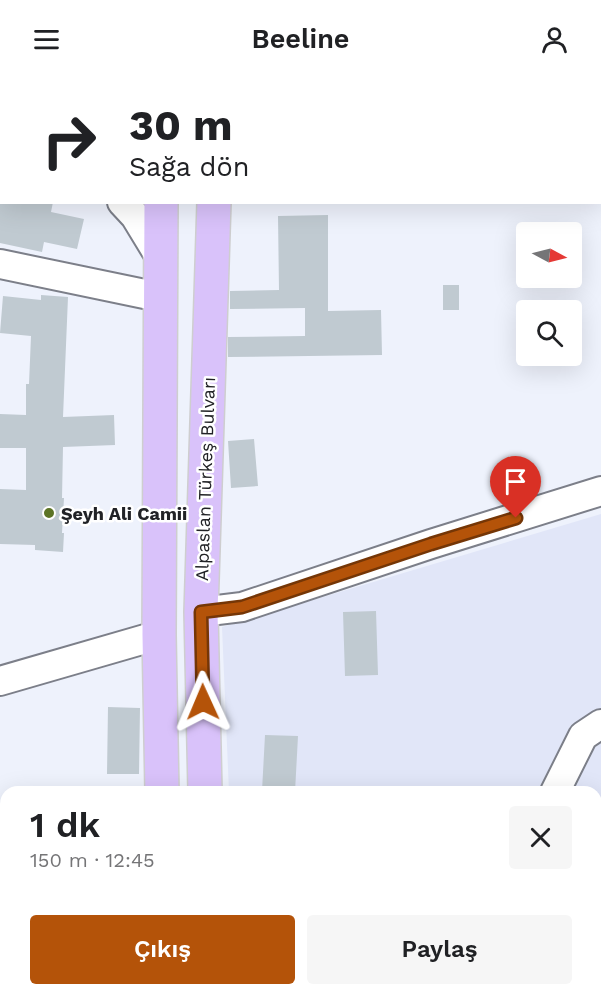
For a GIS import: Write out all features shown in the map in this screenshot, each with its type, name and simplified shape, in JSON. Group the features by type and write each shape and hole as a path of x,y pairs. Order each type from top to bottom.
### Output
{"main road":[{"path":"160,204 159,635 162,786"},
{"name":"Alpaslan Türkeş Bulvarı","path":"204,786 201,612 214,204"}],"street":[{"path":"124,204 135,216 160,257"},
{"path":"0,264 159,297"},
{"path":"201,612 242,607 431,544 601,491"},
{"path":"0,681 159,635"},
{"path":"558,786 583,736 601,724"}],"shaded area":[{"path":"601,514 601,786 229,786 222,627"}],"building":[{"path":"0,204 53,204 51,212 84,219 77,249 44,242 42,252 0,243"},
{"path":"328,215 328,311 381,310 382,355 228,357 228,337 305,336 305,308 230,309 230,291 279,290 278,216"},
{"path":"443,285 459,285 459,310 443,310"},
{"path":"41,295 68,297 63,417 114,415 115,445 63,447 63,552 35,550 35,545 0,544 0,489 26,490 26,448 0,448 0,414 26,415 26,384 29,384 31,336 0,333 3,296 41,300"},
{"path":"254,439 258,486 231,488 228,441"},
{"path":"376,611 378,675 345,676 343,612"},
{"path":"108,707 140,708 139,774 107,774"},
{"path":"265,735 298,736 295,786 262,786"}],"place":[{"name":"Şeyh Ali Camii","path":"49,513"}],"route":[{"path":"203,702 201,612 242,607 516,518"}]}
